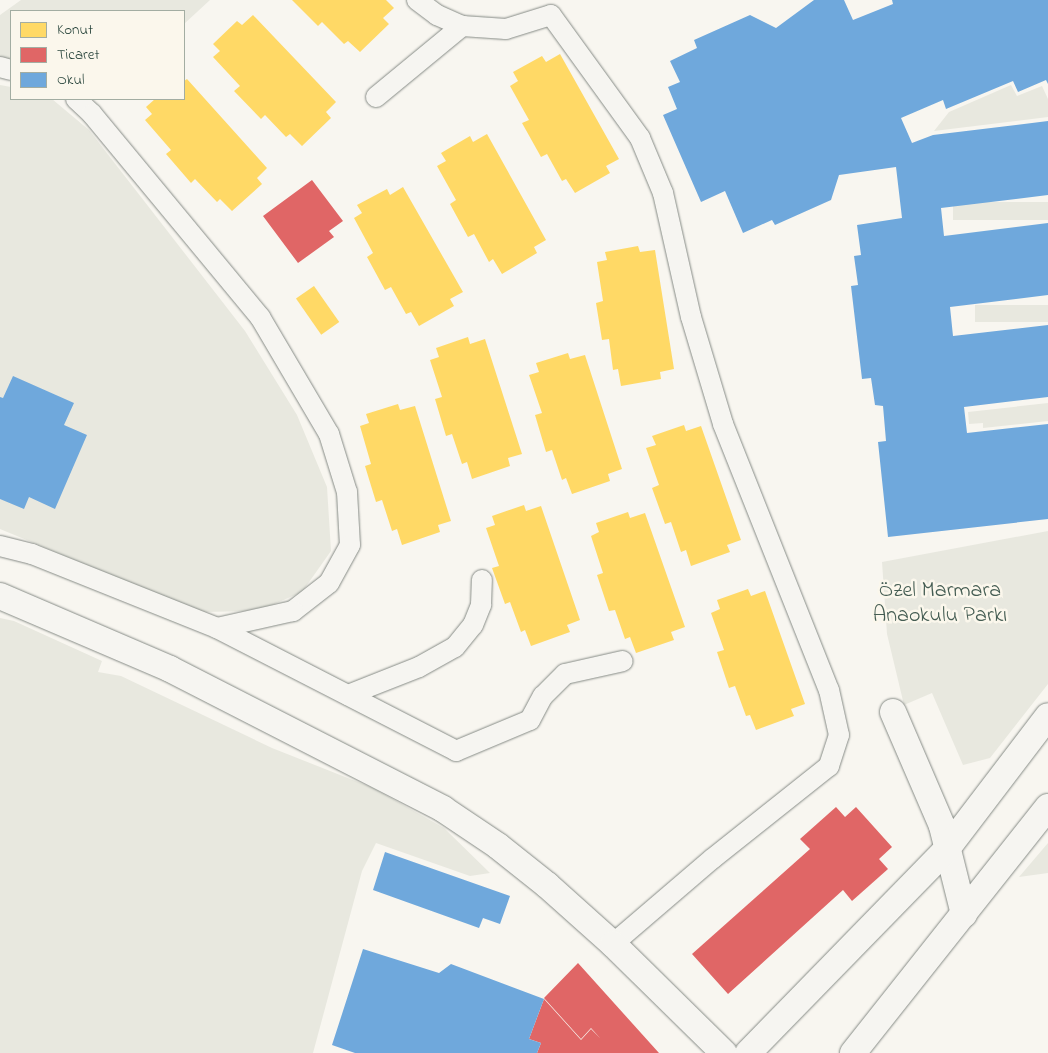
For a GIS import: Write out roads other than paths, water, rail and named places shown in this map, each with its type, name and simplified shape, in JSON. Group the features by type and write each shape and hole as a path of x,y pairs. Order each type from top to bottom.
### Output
{"street":[{"path":"417,0 437,15 462,26 506,29 551,15 640,138 663,194 691,317 723,424 829,690 839,735 829,766 712,859 614,944"},
{"path":"376,97 462,26"},
{"path":"77,100 92,114 260,317 328,434 347,492 350,545 330,583 292,611 216,628"},
{"path":"0,546 32,554 216,628 456,751 530,720 543,696 564,674 623,661"},
{"path":"348,695 419,667 455,647 473,625 481,605 482,580"},
{"path":"0,596 170,669 443,809 498,846 614,944 724,1053"},
{"path":"893,712 930,792 964,914"},
{"path":"748,1053 946,850 1048,716"},
{"path":"853,1053 1048,806"}],"park label":[{"name":"Özel Marmara Anaokulu Parkı","path":"940,604"}]}
